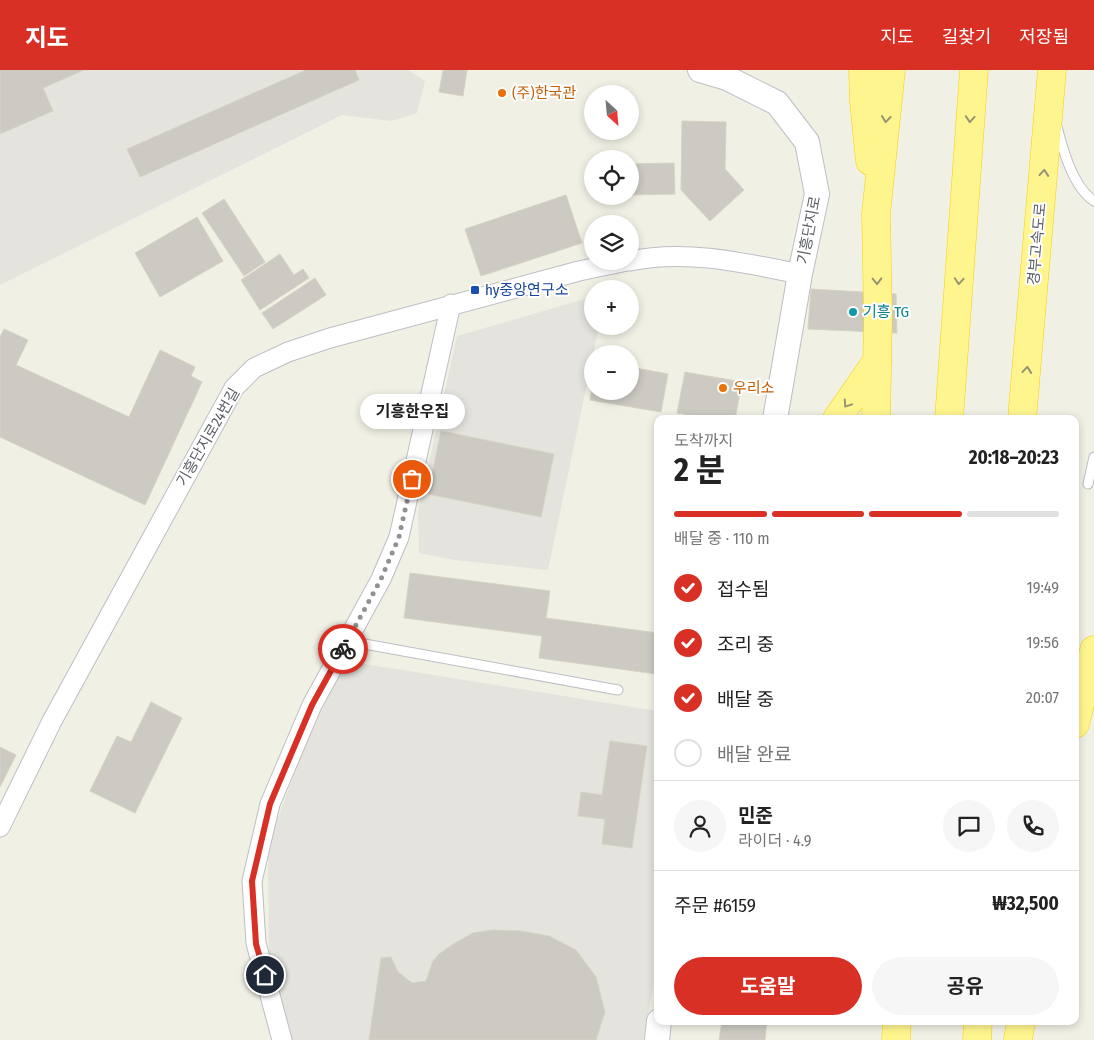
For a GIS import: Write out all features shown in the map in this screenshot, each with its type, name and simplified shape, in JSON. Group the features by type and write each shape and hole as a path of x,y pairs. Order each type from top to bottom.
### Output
{"highway":[{"path":"863,70 864,102 876,214 876,415"},
{"path":"876,214 891,70"},
{"path":"949,415 974,70"},
{"name":"경부고속도로","path":"1022,415 1052,70"},
{"path":"840,415 877,361"},
{"path":"1079,708 1094,650"},
{"path":"882,1025 883,1040"},
{"path":"896,1040 897,1025"},
{"path":"977,1040 978,1025"},
{"path":"1018,1040 1020,1025"}],"street":[{"name":"기흥단지로","path":"700,70 727,78 777,103 807,142 817,194 800,274 776,415"},
{"name":"기흥단지로24번길","path":"639,259 649,257 723,259 800,274"},
{"name":"기흥단지로24번길","path":"0,827 52,721 234,388 254,368 288,352 330,338 451,304 584,270"},
{"path":"282,1040 256,944 252,881 270,804 312,705 381,579 399,537 451,304"},
{"path":"657,1040 659,1025"}],"lane":[{"path":"1050,101 1064,154 1076,181 1090,199 1094,201"},
{"path":"1088,484 1094,457"},
{"path":"348,641 618,690"}],"shaded area":[{"path":"0,70 408,70 425,81 417,113 391,121 342,115 0,285"},
{"path":"584,299 584,335 597,335 595,345 584,345 584,398 548,570 454,560 419,553 418,512 457,336"},
{"path":"346,661 654,711 654,984 643,1040 290,1040 269,952 268,845 306,742"}],"building":[{"path":"0,70 84,70 43,88 53,111 0,134"},
{"path":"306,70 355,70 359,80 140,177 127,149"},
{"path":"443,70 467,70 463,96 439,92"},
{"path":"682,121 726,122 725,169 744,190 710,221 681,190"},
{"path":"674,163 675,194 639,195 639,164"},
{"path":"566,195 582,243 481,276 465,229"},
{"path":"224,199 265,262 244,276 202,213"},
{"path":"197,217 223,261 160,297 135,253"},
{"path":"280,254 294,275 303,269 309,278 260,310 241,280"},
{"path":"315,278 326,295 273,329 262,313"},
{"name":"기흥 TG","path":"811,289 896,294 897,333 808,329"},
{"path":"4,329 28,340 16,365 129,417 160,350 195,367 191,376 202,382 145,505 0,437 0,337"},
{"path":"639,369 668,374 661,412 590,400 639,400"},
{"path":"685,372 742,382 736,415 688,415 677,413"},
{"path":"441,431 554,454 541,517 428,494"},
{"path":"410,573 550,591 546,618 654,632 654,674 539,658 542,636 404,618"},
{"path":"151,702 182,718 135,813 90,791 117,736 131,742"},
{"path":"610,741 647,746 632,848 602,844 605,819 578,816 581,792 602,795"},
{"path":"0,747 16,755 0,787"},
{"path":"492,930 521,931 549,936 576,950 596,977 605,1012 596,1040 369,1040 381,958 391,957 398,972 412,983 426,981 433,961 439,954 473,933"},
{"path":"721,1025 767,1025 765,1040 719,1040"}],"way so far":[{"path":"343,649 381,579 399,537 412,479"}],"place":[{"name":"(주)한국관","path":"502,93"},
{"name":"hy중앙연구소","path":"475,290"},
{"name":"기흥 TG","path":"853,312"},
{"name":"우리소","path":"723,388"},
{"name":"기흥한우집","path":"412,479"}],"route":[{"path":"265,975 256,944 252,881 270,804 312,705 343,649"}]}
